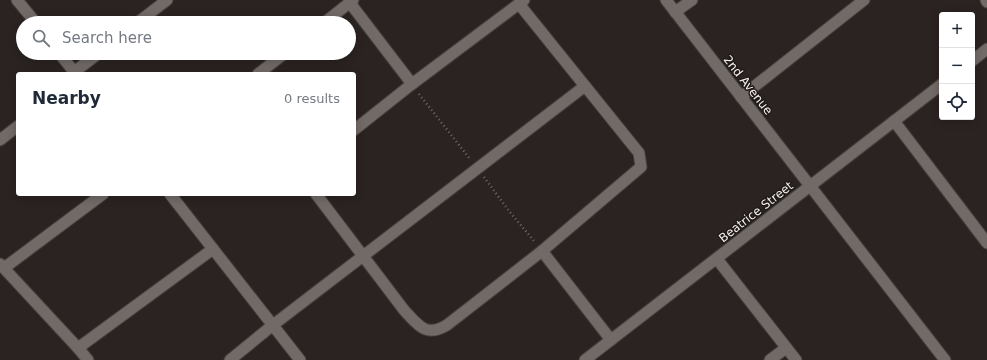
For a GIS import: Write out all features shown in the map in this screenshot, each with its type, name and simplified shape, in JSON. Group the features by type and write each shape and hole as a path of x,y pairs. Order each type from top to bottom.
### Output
{"street":[{"path":"18,0 31,16"},
{"path":"147,16 167,0"},
{"name":"2nd Avenue","path":"666,0 945,360"},
{"path":"675,12 692,0"},
{"path":"741,97 864,0"},
{"path":"333,16 351,1 412,84"},
{"path":"318,196 417,324 427,331 435,331 458,317 542,251 640,167 641,161 639,153 585,86 521,2 356,128"},
{"path":"975,59 987,49"},
{"path":"65,60 74,72"},
{"path":"76,72 91,60"},
{"path":"261,72 276,60"},
{"path":"230,360 273,325 585,86"},
{"name":"Beatrice Street","path":"585,360 939,86"},
{"path":"894,121 987,243"},
{"path":"0,140 16,128"},
{"path":"88,360 2,266 100,196"},
{"path":"172,196 300,360"},
{"path":"78,348 213,249"},
{"path":"542,251 611,340"},
{"path":"716,259 796,360"},
{"path":"770,360 786,348"}]}
